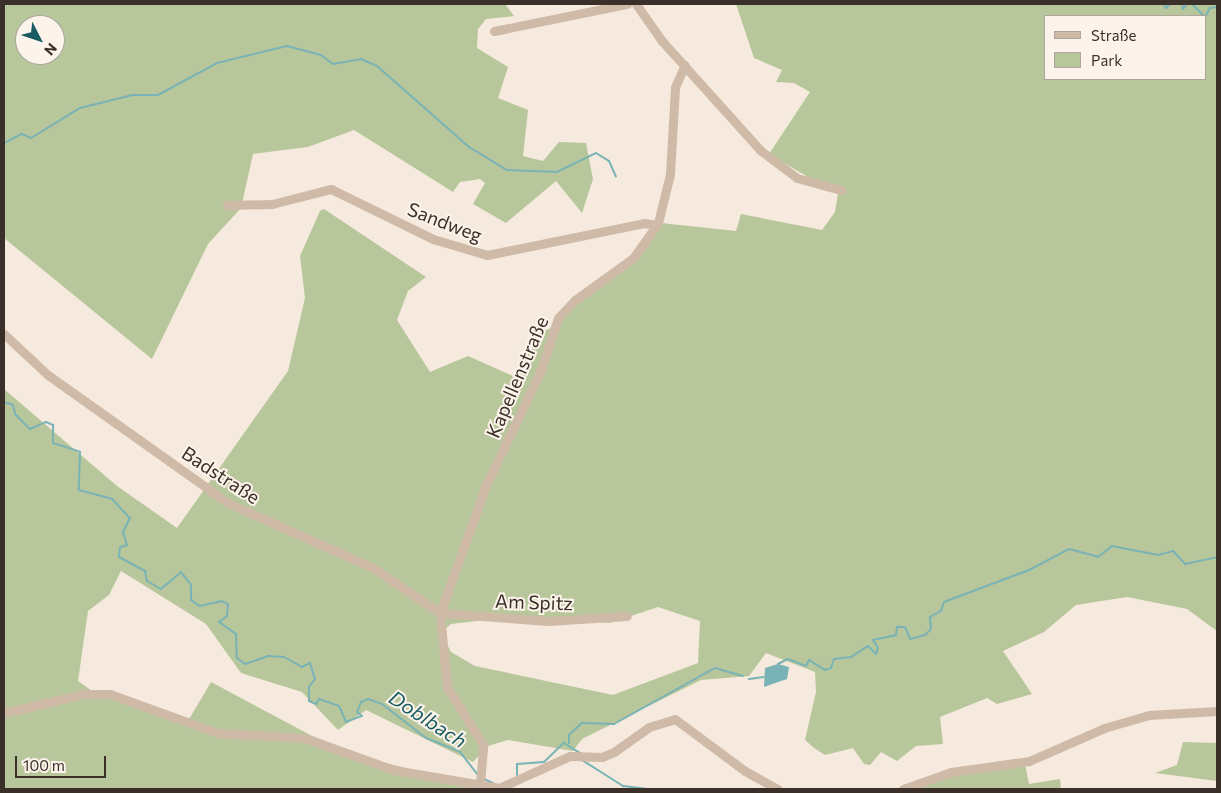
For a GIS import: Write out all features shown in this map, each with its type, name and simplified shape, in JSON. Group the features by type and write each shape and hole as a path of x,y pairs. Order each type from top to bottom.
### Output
{"street":[{"path":"494,31 627,4"},
{"path":"636,4 684,65 742,132 779,166 804,181 841,190"},
{"name":"Kapellenstraße","path":"480,783 483,745 447,687 440,613 486,485 541,370 558,318 575,300 633,258 656,225 670,174 675,87 684,65"},
{"name":"Sandweg","path":"227,205 272,204 331,189 432,239 487,255 644,223 656,225"},
{"name":"Badstraße","path":"4,334 48,375 228,502 373,568 440,613"},
{"name":"Am Spitz","path":"440,613 548,621 627,616"},
{"path":"4,713 83,694 110,694 218,732 305,738 394,770 510,787 580,756 614,752 649,728 675,719 745,772 778,789"},
{"path":"903,789 951,772 1029,761 1133,719 1182,710 1217,711"}],"green space":[{"path":"4,4 505,4 514,16 486,19 478,29 477,48 508,67 498,98 528,110 523,156 543,161 559,142 586,143 593,179 582,213 556,181 506,223 473,204 485,183 480,179 460,182 453,192 354,130 308,147 253,154 241,208 208,244 152,359 4,238"},
{"path":"736,4 1217,4 1217,631 1187,609 1127,597 1076,605 1044,632 1003,651 1032,694 997,704 987,698 940,717 943,744 916,746 897,761 881,752 870,765 864,764 853,748 825,755 814,748 805,740 816,692 815,672 766,653 749,676 701,680 582,739 573,751 508,740 488,746 473,762 366,710 338,730 302,692 241,673 206,624 121,571 109,595 88,611 78,681 92,691 188,721 211,682 344,753 492,789 4,789 4,389 117,486 177,528 288,371 305,298 300,256 320,211 324,209 426,277 408,291 397,320 430,372 468,356 513,376 544,331 559,325 575,303 637,260 661,223 736,231 741,214 822,230 835,212 839,188 813,180 769,154 810,92 794,83 776,82 782,70 754,58","holes":["658,607 700,621 698,663 613,695 475,666 451,652 444,639 444,630 451,624 510,617 610,623"]},
{"path":"1183,742 1217,743 1217,781 1155,773 1177,765"},
{"path":"1025,764 1029,784 1060,779 1061,789 908,789 940,777"}],"water":[{"path":"778,664 789,667 787,679 764,687 765,668"}],"waterway":[{"path":"1163,4 1166,8 1170,4"},
{"path":"1182,4 1183,9 1187,4"},
{"path":"1192,4 1203,15"},
{"path":"1206,15 1210,8 1217,7"},
{"path":"4,143 22,134 31,138 80,108 132,95 158,95 217,63 287,46 321,55 333,64 361,59 377,66 469,147 507,170 557,172 596,153 609,161 616,177"},
{"name":"Doblbach","path":"4,402 13,405 15,414 30,429 46,422 53,425 53,443 80,452 79,490 112,499 130,518 123,532 127,545 120,547 119,557 145,571 147,581 161,589 181,572 191,585 191,600 200,606 221,601 228,604 227,616 219,622 236,634 237,658 245,664 268,656 284,657 302,667 310,663 315,679 309,687 309,701 316,704 319,699 339,706 346,722 362,716 357,712 361,702 368,699 382,704 426,738 460,752 477,774"},
{"path":"778,664 788,659 806,666 809,660 825,670 831,668 834,659 851,657 868,646 876,654 878,648 873,640 896,635 897,627 905,627 910,639 925,635 931,629 930,617 941,611 944,602 1029,570 1069,549 1098,557 1112,546 1158,555 1173,551 1185,564 1217,557"},
{"path":"569,743 569,735 582,723 614,724 715,668 743,676"},
{"path":"749,679 764,677"},
{"name":"Doblbach","path":"517,775 517,764 544,762 564,743 580,753"},
{"name":"Doblbach","path":"582,760 623,786 646,789"},
{"name":"Doblbach","path":"484,779 493,783"}]}
